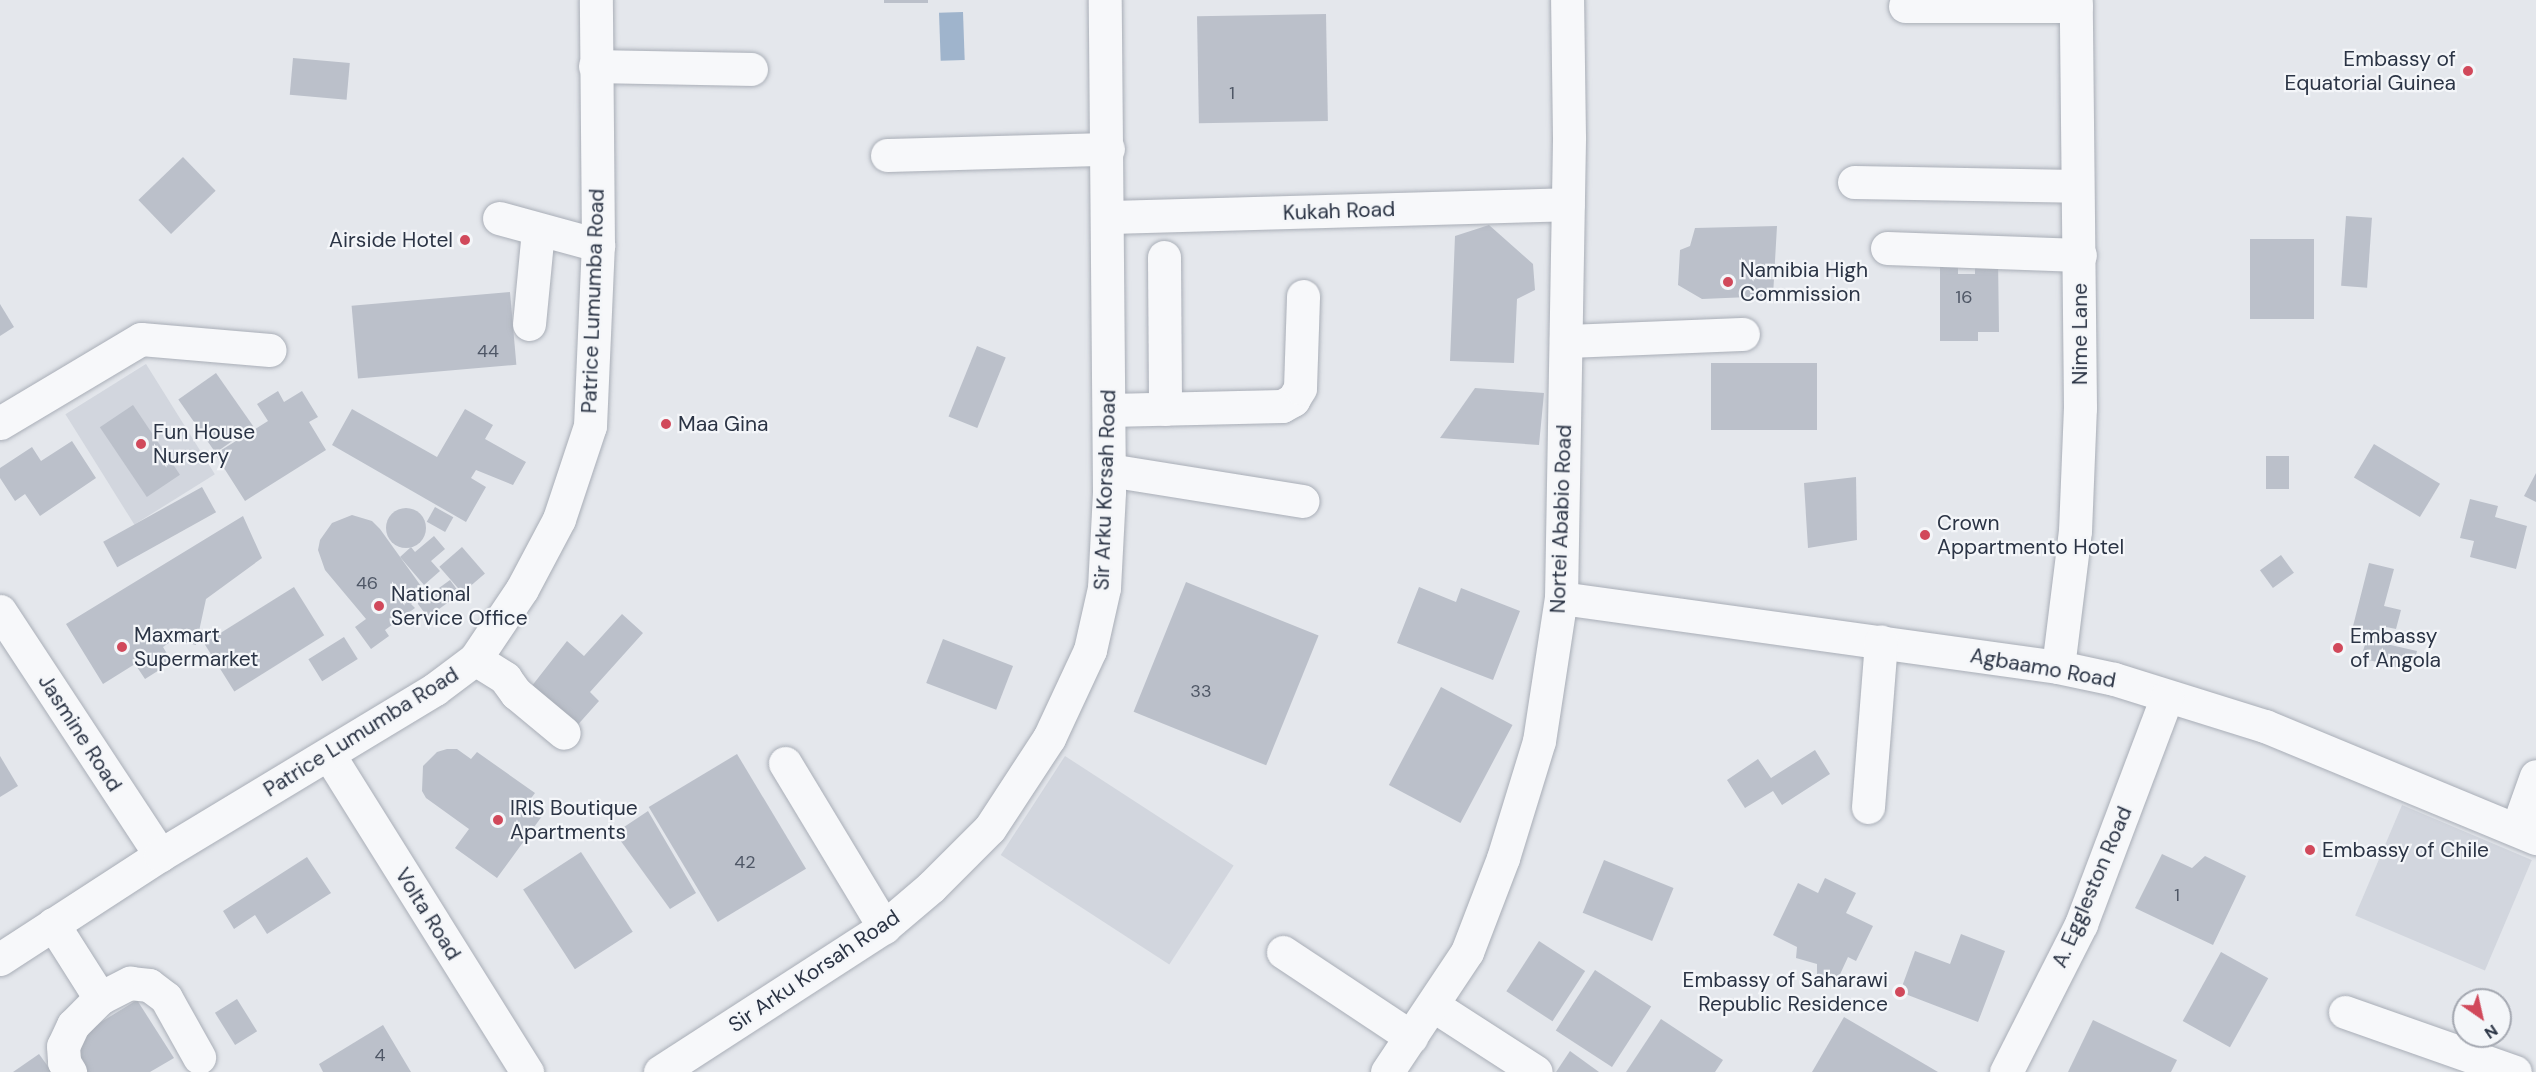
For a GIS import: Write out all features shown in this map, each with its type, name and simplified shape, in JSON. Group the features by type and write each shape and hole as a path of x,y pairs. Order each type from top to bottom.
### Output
{"street":[{"name":"Patrice Lumumba Road","path":"0,959 160,855 329,755 435,688 475,659 522,589 559,519 590,426 598,245 596,0"},
{"name":"Sir Arku Korsah Road","path":"660,1072 884,927 990,828 1049,738 1090,650 1104,588 1109,470 1109,217 1105,0"},
{"name":"Nortei Ababio Road","path":"1387,1072 1434,1006 1467,952 1503,858 1539,741 1561,598 1568,204 1567,0"},
{"path":"1905,6 2076,3"},
{"name":"Nime Lane","path":"2058,667 2076,512 2080,255 2076,186 2076,3"},
{"path":"595,66 751,69"},
{"path":"887,155 1108,149"},
{"path":"1854,182 2076,186"},
{"name":"Kukah Road","path":"1109,217 1568,204"},
{"path":"499,218 598,245"},
{"path":"529,324 538,230"},
{"path":"1887,248 2080,255"},
{"path":"1164,257 1166,409"},
{"path":"1109,410 1282,406 1293,400 1300,388 1304,296"},
{"path":"1566,341 1743,333"},
{"path":"0,423 141,339 270,350"},
{"path":"1109,470 1303,501"},
{"name":"Agbaamo Road","path":"1561,598 2058,667 2265,726 2527,833"},
{"name":"Jasmine Road","path":"0,611 160,855"},
{"path":"1868,807 1881,642"},
{"path":"475,659 504,678 516,693 564,733"},
{"name":"A. Eggleston Road","path":"2006,1072 2081,924 2167,697"},
{"name":"Volta Road","path":"329,755 527,1072"},
{"path":"785,763 884,927"},
{"path":"2527,833 2536,776"},
{"path":"53,924 100,998"},
{"path":"1283,952 1411,1037"},
{"path":"70,1072 64,1062 63,1046 73,1025 100,998 130,983 149,984 166,998 200,1057"},
{"path":"1434,1006 1536,1072"},
{"path":"2344,1012 2515,1072"}],"shaded area":[{"name":"Fun House Nursery","path":"146,364 215,474 134,525 65,414"},
{"path":"1065,756 1234,865 1169,964 1001,855"},
{"path":"2402,805 2532,860 2485,971 2355,915"}],"water":[{"path":"963,12 965,60 941,61 939,13"}],"building":[{"path":"884,0 928,0 928,3 884,3"},
{"path":"1326,14 1328,121 1199,123 1197,16"},
{"path":"293,58 350,63 347,100 290,95"},
{"path":"183,157 216,191 171,234 138,200"},
{"path":"2346,216 2372,218 2367,288 2341,286"},
{"path":"1489,225 1533,264 1535,290 1517,299 1514,363 1450,361 1455,236"},
{"path":"1777,226 1773,296 1702,299 1678,285 1680,250 1690,246 1695,228"},
{"path":"2250,239 2314,239 2314,319 2250,319"},
{"path":"1940,258 1958,258 1958,274 1975,274 1975,259 1998,258 1999,332 1978,332 1978,341 1940,341"},
{"path":"510,292 516,365 358,379 352,306"},
{"path":"0,304 14,327 0,336"},
{"path":"977,346 1006,358 977,428 949,416"},
{"path":"1711,363 1817,363 1817,430 1711,430"},
{"path":"216,373 253,426 216,453 178,399"},
{"path":"1475,388 1544,393 1539,445 1440,438"},
{"path":"278,391 284,402 302,391 318,417 309,422 326,450 245,501 215,454 268,421 257,404"},
{"path":"133,405 180,475 147,497 100,427"},
{"path":"352,409 437,457 465,409 493,425 485,439 526,462 513,485 476,470 471,478 486,487 466,522 332,445"},
{"path":"72,441 96,478 40,516 25,494 15,501 0,478 0,468 32,447 41,461"},
{"path":"2374,444 2440,484 2420,517 2354,477"},
{"path":"2266,456 2289,456 2289,489 2266,489"},
{"path":"2536,473 2536,502 2524,496"},
{"path":"1856,477 1857,540 1808,548 1804,483"},
{"path":"202,487 216,512 117,567 103,542"},
{"path":"2470,499 2498,506 2495,517 2527,526 2516,569 2470,557 2474,541 2460,538"},
{"path":"435,507 453,517 445,532 427,522"},
{"path":"406,508 414,509 420,514 425,520 425,536 420,542 414,547 406,548 398,547 392,542 387,536 386,528 387,520 392,514 398,509"},
{"path":"352,515 372,521 380,529 426,593 411,604 415,608 385,630 389,636 371,649 355,627 366,619 325,570 318,550 320,540 332,523"},
{"path":"243,516 262,558 206,599 196,645 173,640 163,647 172,662 145,679 135,664 103,684 66,624"},
{"path":"434,536 445,549 431,561 440,571 424,585 400,557 411,547 415,552"},
{"path":"462,547 485,573 462,593 439,567"},
{"path":"2281,555 2294,573 2273,588 2260,570"},
{"path":"2369,563 2394,569 2384,606 2401,610 2396,629 2386,627 2382,643 2417,651 2412,671 2361,658 2368,634 2352,630"},
{"path":"450,580 460,594 428,617 418,604"},
{"path":"1186,582 1319,636 1266,765 1134,712"},
{"path":"294,587 324,635 234,692 204,643"},
{"path":"1419,587 1456,602 1461,588 1520,611 1493,680 1397,643"},
{"path":"622,614 643,633 590,692 599,701 574,729 524,696 567,641 584,656"},
{"path":"344,637 358,659 322,681 308,659"},
{"path":"943,639 1013,666 996,710 926,683"},
{"path":"1441,687 1513,725 1460,823 1389,785"},
{"name":"IRIS Boutique Apartments","path":"457,749 471,759 477,752 535,793 529,801 545,812 497,878 455,848 469,829 426,798 422,791 423,766 437,752"},
{"path":"1815,750 1830,774 1782,805 1773,791 1745,808 1727,780 1758,759 1771,778"},
{"path":"737,754 806,869 718,922 649,807"},
{"path":"0,756 18,786 0,797"},
{"path":"648,811 696,893 670,909 615,833"},
{"path":"581,852 633,932 575,969 523,890"},
{"path":"2162,854 2192,868 2205,856 2246,876 2213,945 2135,908"},
{"path":"307,857 331,893 267,934 255,915 234,929 223,911"},
{"path":"1604,860 1674,888 1652,941 1583,913"},
{"path":"1825,878 1856,893 1846,913 1873,926 1856,961 1848,957 1836,983 1817,974 1817,964 1796,958 1797,947 1773,935 1798,883 1818,893"},
{"path":"1961,934 2005,951 1978,1022 1900,992 1915,951 1950,964"},
{"path":"1539,941 1585,971 1552,1021 1506,991"},
{"path":"2221,952 2268,978 2230,1047 2183,1021"},
{"path":"1595,970 1651,1006 1612,1067 1556,1030"},
{"path":"237,999 257,1031 235,1045 215,1013"},
{"path":"137,1000 174,1058 150,1072 87,1072 67,1043"},
{"path":"1844,1017 1938,1072 1812,1072"},
{"path":"1661,1019 1723,1060 1715,1072 1626,1072"},
{"path":"2093,1020 2177,1060 2171,1072 2068,1072"},
{"path":"383,1025 411,1072 323,1072 319,1064"},
{"path":"1570,1051 1599,1072 1556,1072"},
{"path":"39,1054 52,1072 13,1072"}],"place":[{"name":"Embassy of Equatorial Guinea","path":"2468,71"},
{"name":"Airside Hotel","path":"465,240"},
{"name":"Namibia High Commission","path":"1728,282"},
{"name":"Maa Gina","path":"666,424"},
{"name":"Fun House Nursery","path":"141,444"},
{"name":"Crown Appartmento Hotel","path":"1925,535"},
{"name":"National Service Office","path":"379,606"},
{"name":"Maxmart Supermarket","path":"122,647"},
{"name":"Embassy of Angola","path":"2338,648"},
{"name":"IRIS Boutique Apartments","path":"498,820"},
{"name":"Embassy of Chile","path":"2310,850"},
{"name":"Embassy of Saharawi Republic Residence","path":"1900,992"}]}
